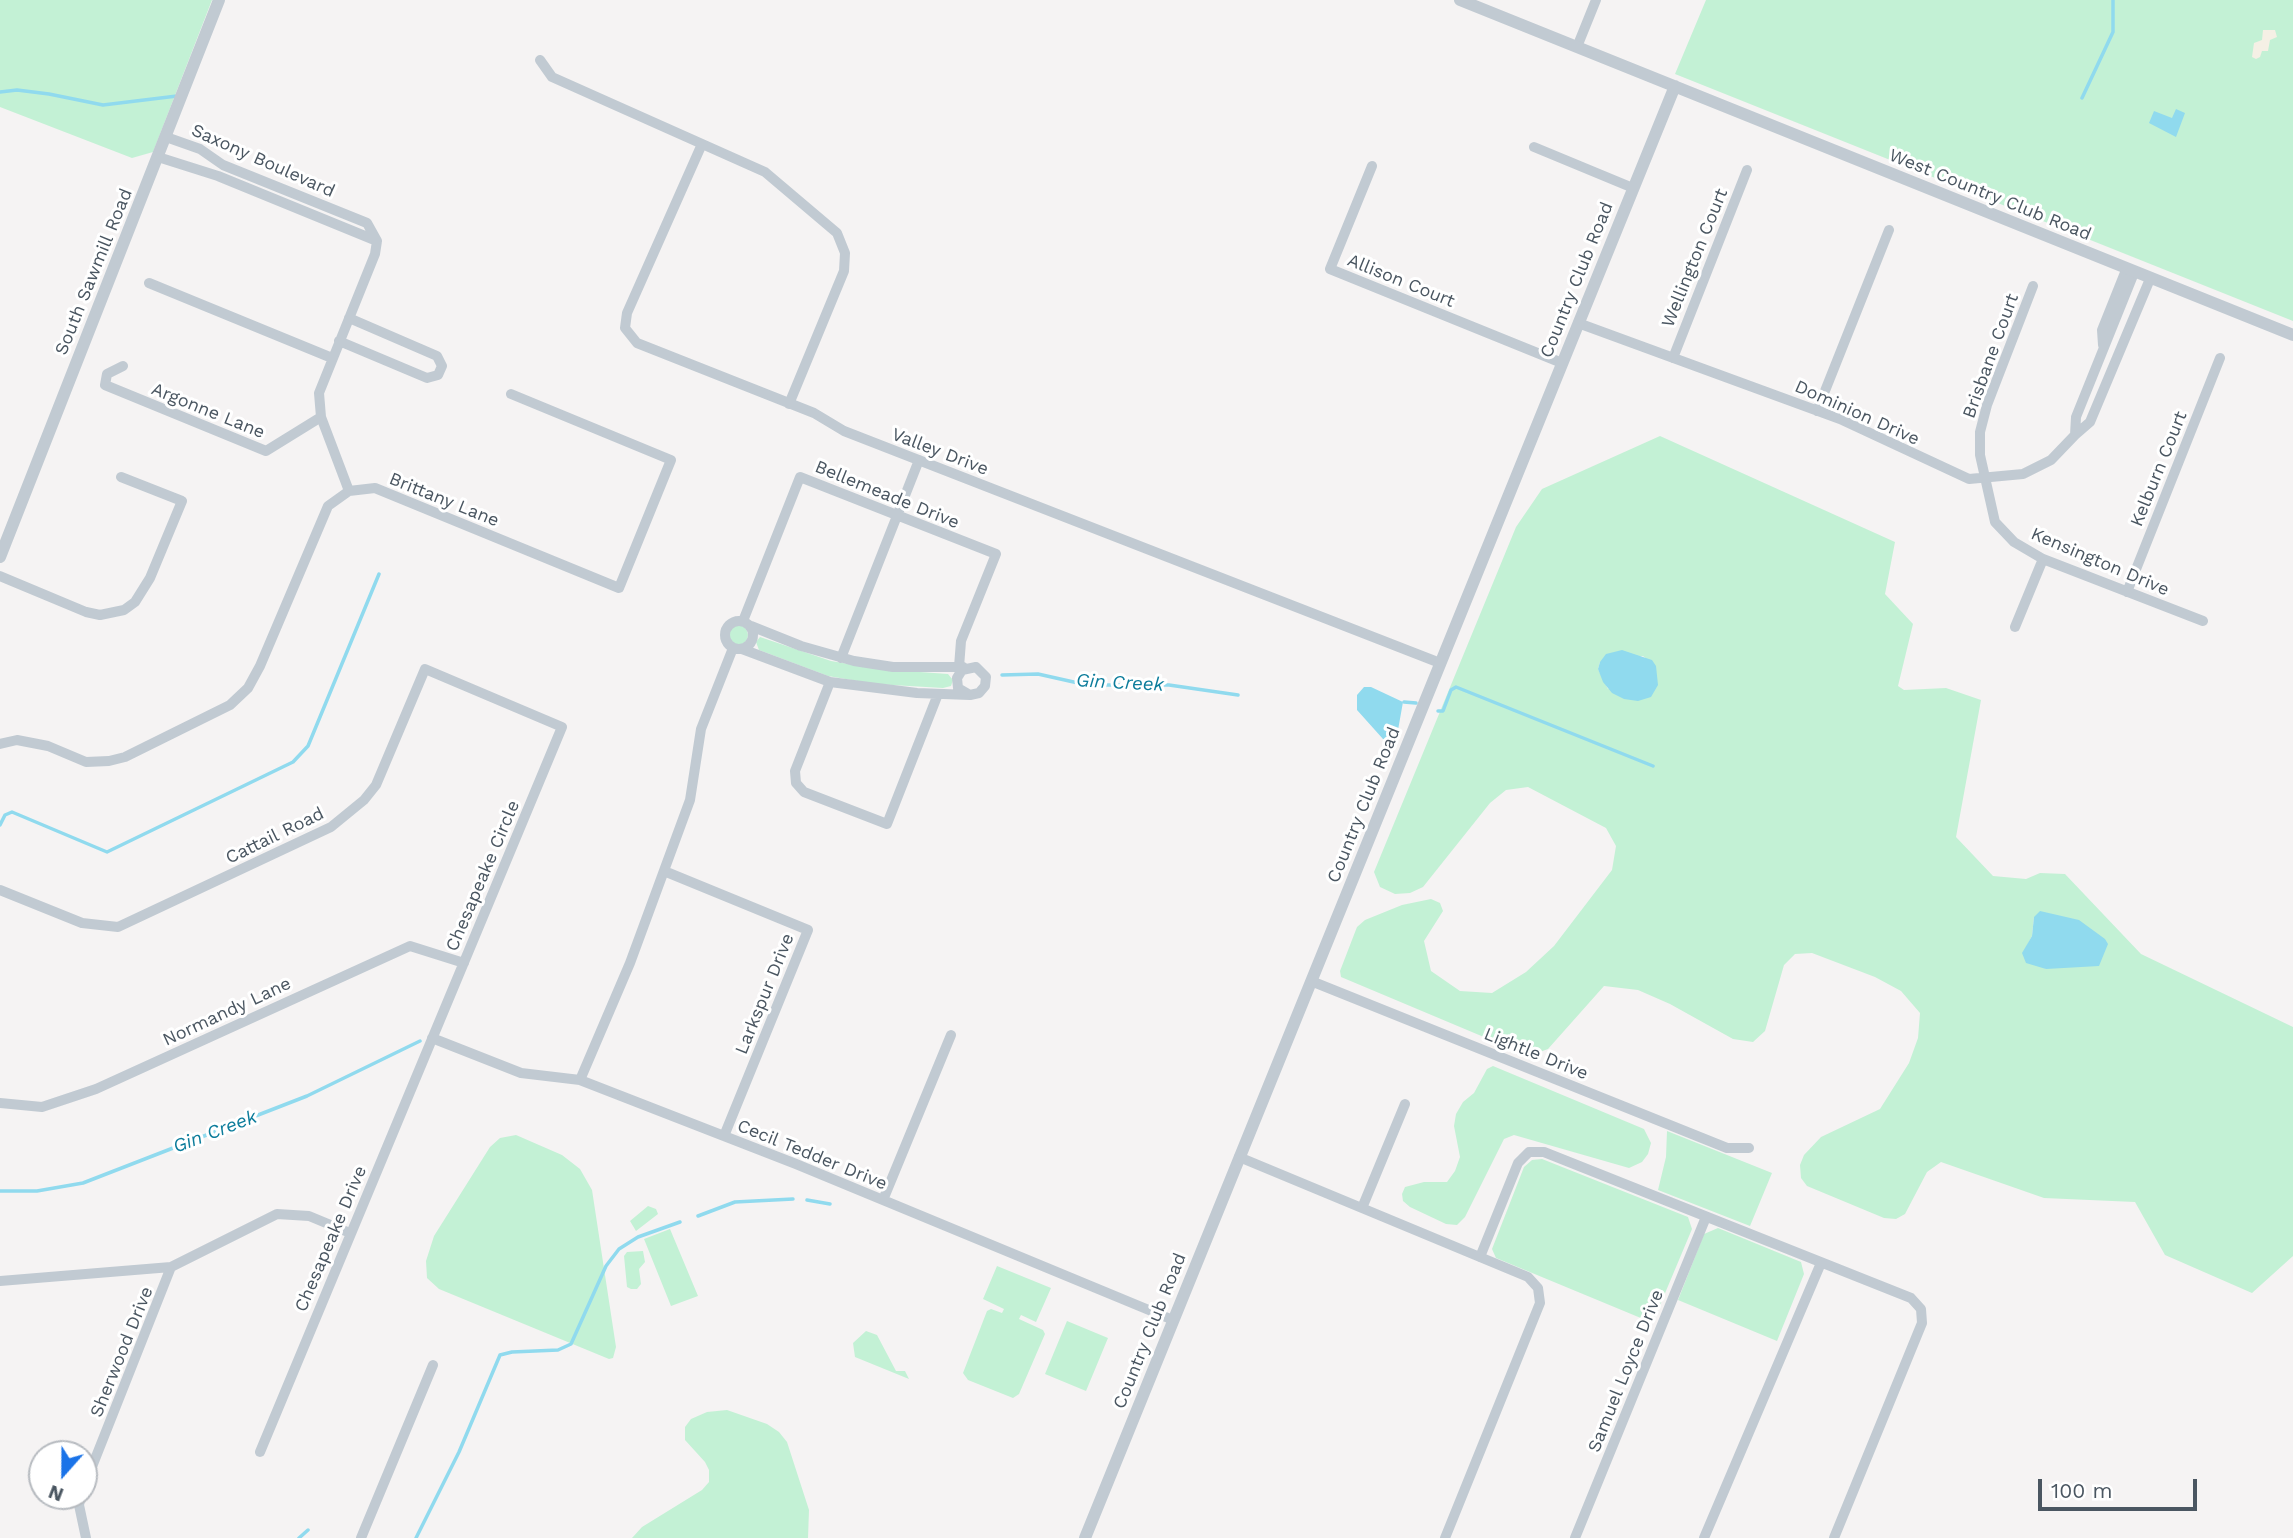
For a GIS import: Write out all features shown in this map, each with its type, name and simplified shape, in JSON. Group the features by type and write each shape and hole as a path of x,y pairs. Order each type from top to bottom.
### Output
{"street":[{"name":"South Sawmill Road","path":"0,557 219,0"},
{"name":"West Country Club Road","path":"1460,0 2130,272 2293,335"},
{"path":"1577,47 1597,0"},
{"path":"540,60 552,77 765,172 837,233 845,253 844,271 789,404"},
{"name":"Country Club Road","path":"1085,1538 1675,86"},
{"name":"Saxony Boulevard","path":"166,137 200,149 233,169 367,223 377,241"},
{"name":"Valley Drive","path":"702,144 632,300 625,328 637,343 789,404 844,431 1440,663"},
{"path":"1534,147 1633,188"},
{"name":"Saxony Boulevard","path":"158,157 218,176 377,241"},
{"name":"Allison Court","path":"1372,166 1330,269 1562,362"},
{"name":"Wellington Court","path":"1673,358 1747,170"},
{"path":"1817,411 1889,229"},
{"path":"0,744 18,740 48,746 86,762 109,761 230,705 248,688 260,666 328,506 349,491 321,417 319,393 375,254 377,241"},
{"path":"2075,435 2076,417 2103,350 2102,330 2130,272"},
{"name":"Dominion Drive","path":"1578,323 1817,411 1944,470 1969,479 1987,478 2023,474 2042,466 2090,422 2150,279"},
{"path":"149,283 331,358"},
{"name":"Brisbane Court","path":"1987,478 1980,455 1984,414 2033,286"},
{"path":"340,341 427,378 438,376 442,366 438,356 349,318"},
{"name":"Kelburn Court","path":"2127,592 2220,358"},
{"name":"Argonne Lane","path":"123,366 107,374 105,385 266,451 321,417"},
{"name":"Brittany Lane","path":"349,491 375,488 619,588 671,460 511,394"},
{"path":"841,658 919,460"},
{"path":"0,576 86,612 100,615 124,610 135,602 150,578 182,501 121,477"},
{"name":"Bellemeade Drive","path":"747,623 800,477 996,555 961,641 960,667"},
{"name":"Kensington Drive","path":"1987,478 1996,522 2014,542 2043,559 2203,621"},
{"path":"2015,627 2043,559"},
{"path":"734,621 747,623 841,658 892,667 971,666 980,669 986,681 979,693 970,695 830,682 738,648 726,641 724,632 734,621"},
{"path":"580,1080 630,963 693,791 701,729 738,648 753,640 747,623"},
{"path":"970,695 961,692 957,678 962,670 971,666"},
{"name":"Cattail Road","path":"0,890 82,923 118,927 331,827 348,815 376,785 425,670 562,727"},
{"path":"830,682 795,771 796,783 804,792 887,824 937,694"},
{"name":"Chesapeake Circle","path":"432,1038 562,727"},
{"name":"Larkspur Drive","path":"664,872 808,930 724,1136"},
{"name":"Normandy Lane","path":"0,1103 42,1107 96,1089 410,946 464,963"},
{"name":"Lightle Drive","path":"1311,981 1727,1149 1749,1148"},
{"path":"883,1200 951,1035"},
{"name":"Cecil Tedder Drive","path":"432,1038 521,1073 580,1080 883,1200 1173,1321"},
{"name":"Chesapeake Drive","path":"260,1452 432,1038"},
{"path":"1362,1208 1405,1104"},
{"path":"1480,1257 1518,1163 1529,1152 1544,1152 1910,1298 1921,1309 1922,1324 1834,1538"},
{"path":"1239,1157 1528,1277 1538,1288 1540,1303 1445,1538"},
{"path":"0,1280 171,1267 277,1214 309,1216 350,1233"},
{"name":"Samuel Loyce Drive","path":"1575,1538 1706,1217"},
{"path":"1704,1538 1821,1262"},
{"name":"Sherwood Drive","path":"98,1452 171,1267"},
{"path":"361,1538 433,1364"},
{"path":"80,1510 86,1538"}],"green space":[{"path":"0,0 212,0 153,152 132,158 0,107"},
{"path":"1706,0 2293,0 2293,321 1675,74"},
{"path":"1660,436 1895,542 1885,594 1913,624 1898,686 1904,690 1946,688 1981,700 1956,837 1993,876 2026,879 2040,873 2065,874 2141,954 2293,1027 2293,1256 2252,1293 2165,1255 2135,1202 2044,1198 1941,1162 1927,1172 1905,1214 1896,1219 1884,1218 1807,1186 1801,1178 1800,1165 1804,1155 1821,1137 1880,1109 1909,1063 1918,1038 1920,1013 1901,991 1875,977 1812,953 1795,954 1784,965 1765,1031 1753,1042 1733,1039 1670,1004 1638,990 1604,986 1548,1049 1529,1056 1341,977 1340,971 1357,927 1365,920 1402,905 1431,899 1440,903 1443,911 1424,941 1431,971 1460,991 1492,993 1526,972 1554,946 1612,870 1616,846 1606,828 1528,787 1506,790 1490,803 1423,887 1410,893 1395,894 1380,887 1374,872 1516,527 1542,489","holes":["1643,656 1656,667 1608,689 1598,669 1600,662","2034,917 2046,969 2023,953 2032,936"]},
{"path":"738,625 745,628 748,635 745,642 738,645 731,642 728,635 731,628"},
{"path":"760,637 831,661 878,669 948,674 953,680 951,686 943,688 875,684 828,676 759,650 756,642"},
{"path":"1493,1066 1644,1129 1651,1143 1648,1154 1642,1162 1629,1168 1514,1135 1504,1139 1465,1217 1457,1225 1446,1224 1410,1207 1403,1201 1405,1187 1424,1182 1447,1182 1455,1171 1460,1157 1454,1126 1456,1114 1463,1102 1474,1093 1487,1069"},
{"path":"1667,1131 1772,1173 1750,1226 1658,1190 1666,1157"},
{"path":"516,1135 562,1155 580,1169 592,1190 616,1347 613,1358 609,1359 439,1289 427,1278 426,1261 434,1236 490,1147 500,1138"},
{"path":"1542,1159 1688,1217 1692,1229 1655,1317 1648,1321 1496,1258 1492,1249 1524,1167 1532,1160"},
{"path":"648,1206 656,1209 658,1214 636,1231 630,1221"},
{"path":"1718,1228 1801,1262 1804,1274 1777,1341 1678,1300 1704,1234"},
{"path":"670,1229 698,1296 671,1306 644,1239"},
{"path":"643,1251 645,1262 639,1269 641,1284 637,1289 631,1289 627,1287 624,1256 627,1252"},
{"path":"997,1266 1051,1288 1036,1322 1021,1315 1019,1319 1043,1330 1045,1334 1019,1394 1013,1398 968,1380 963,1373 987,1311 991,1309 1002,1313 1004,1309 983,1299"},
{"path":"1067,1321 1108,1338 1086,1391 1045,1374"},
{"path":"866,1331 877,1335 896,1371 905,1371 909,1379 855,1357 853,1343"},
{"path":"727,1410 767,1424 787,1442 809,1510 808,1538 632,1538 642,1527 702,1490 709,1482 709,1470 705,1462 685,1440 685,1427 691,1419 707,1412"}],"sand":[{"path":"2263,30 2275,30 2277,37 2270,40 2268,51 2262,51 2256,59 2252,57 2254,43 2262,40"}],"water":[{"path":"2176,109 2185,113 2176,137 2149,123 2154,111 2172,118"},
{"path":"1622,650 1652,660 1656,666 1658,685 1651,697 1638,701 1624,699 1612,693 1603,682 1598,669 1600,662 1606,654"},
{"path":"1364,687 1371,687 1403,702 1398,730 1391,741 1383,739 1357,710 1357,695"},
{"path":"2040,911 2079,920 2105,939 2108,944 2099,966 2046,969 2026,963 2022,953 2032,936 2034,917"}],"waterway":[{"path":"2082,98 2113,32 2113,0"},
{"path":"0,92 17,90 49,94 103,105 177,96"},
{"path":"0,825 5,815 12,812 107,852 293,762 308,746 379,574"},
{"name":"Gin Creek","path":"1002,675 1038,674 1087,685 1169,685 1238,695"},
{"path":"1438,711 1443,711 1451,690 1456,687 1653,766"},
{"path":"1404,702 1416,703"},
{"name":"Gin Creek","path":"0,1191 37,1191 83,1183 307,1096 420,1041"},
{"path":"698,1216 735,1202 793,1199"},
{"path":"807,1200 830,1204"},
{"path":"416,1538 459,1452 500,1355 558,1350 571,1344 606,1266 619,1249 638,1237 680,1222"},
{"path":"299,1538 308,1530"}]}
